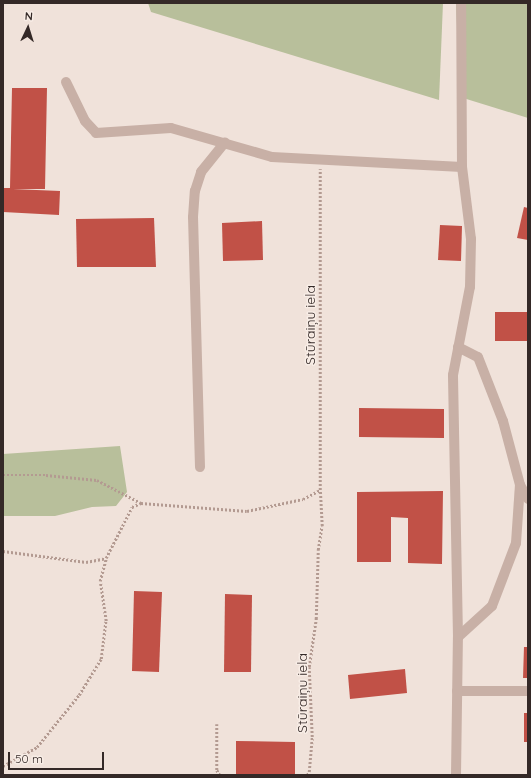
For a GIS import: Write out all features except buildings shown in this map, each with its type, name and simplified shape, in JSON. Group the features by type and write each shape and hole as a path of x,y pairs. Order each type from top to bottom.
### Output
{"street":[{"path":"456,775 458,637 453,375 470,287 471,238 462,167 461,3"},
{"path":"66,82 86,121 96,133 171,128 225,142 272,157 462,167"},
{"path":"200,466 193,217 195,191 200,172 225,142"},
{"path":"458,348 478,358 503,421 520,485 528,499"},
{"path":"458,637 492,606 516,543 520,485"},
{"path":"457,691 528,691"}],"path":[{"name":"Stūraiņu iela","path":"307,775 309,772 312,737 309,667 316,619 318,550 322,526 320,490 320,160"},
{"path":"3,475 46,475 96,480 141,503 247,511 303,499 320,490"},
{"path":"3,766 37,747 79,695 100,658 106,621 100,581 106,558 132,507 141,503"},
{"path":"3,551 86,562 106,558"},
{"path":"217,724 217,770 220,775"}],"green space":[{"path":"148,3 443,3 439,100 151,12"},
{"path":"456,3 528,3 528,118 460,97"},
{"path":"120,446 127,492 116,506 92,507 55,516 3,516 3,454"}]}
